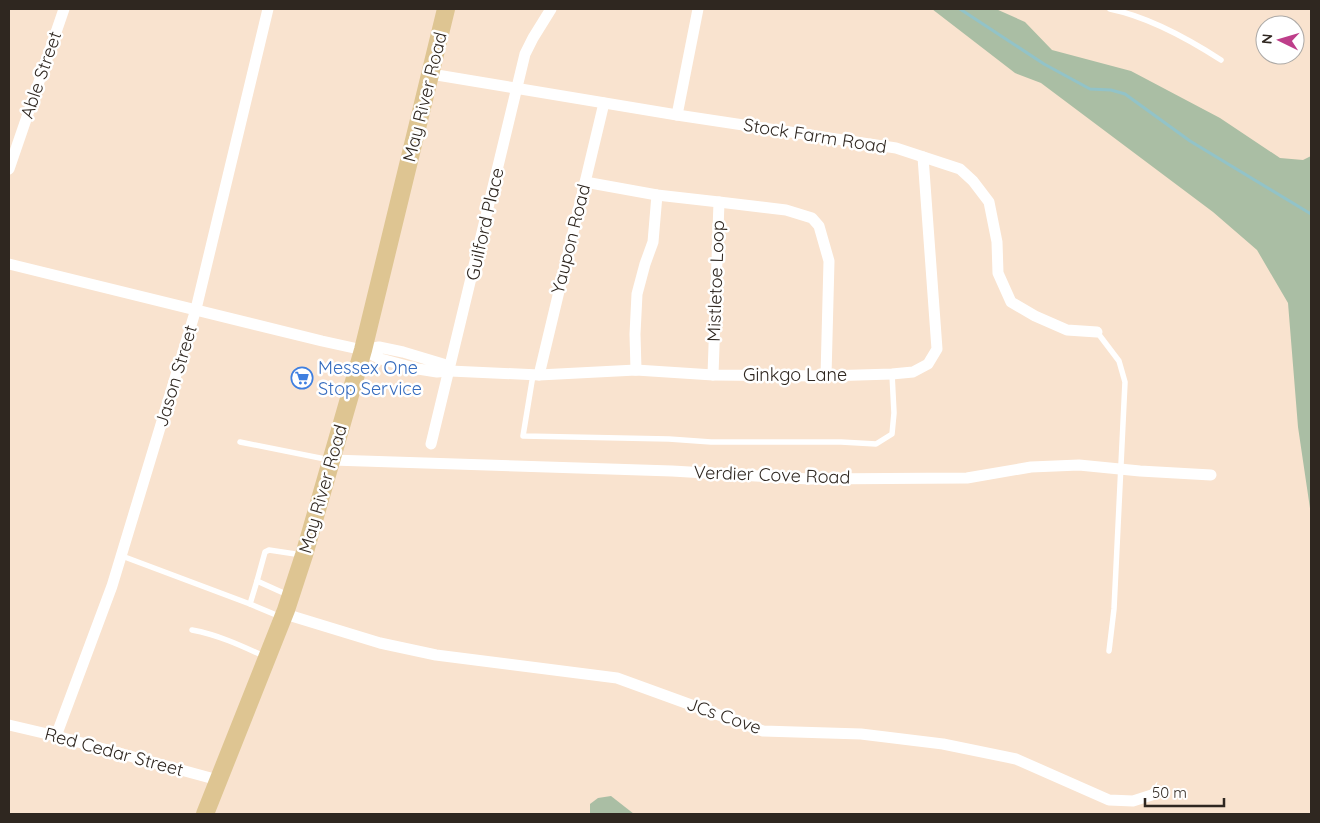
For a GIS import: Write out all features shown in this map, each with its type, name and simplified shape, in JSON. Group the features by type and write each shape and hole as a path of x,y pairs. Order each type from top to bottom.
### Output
{"main road":[{"name":"May River Road","path":"205,814 268,658 304,555 363,350 446,9"}],"street":[{"name":"Able Street","path":"9,170 64,9"},
{"name":"Jason Street","path":"56,736 122,556 196,310 268,9"},
{"name":"Guilford Place","path":"431,444 526,54 533,38 551,9"},
{"path":"677,115 698,9"},
{"name":"Stock Farm Road","path":"431,74 677,115 896,148 960,169 989,202 997,242 998,273 1011,302 1035,316 1067,330 1097,332"},
{"name":"Yaupon Road","path":"536,375 604,103"},
{"name":"Ginkgo Lane","path":"9,264 363,350 381,359 437,372 536,375 636,370 714,375 826,376 913,372 928,364 937,349 923,157"},
{"name":"Mistletoe Loop","path":"585,182 657,195 719,202 714,375"},
{"path":"636,370 637,294 653,242 657,195"},
{"path":"719,202 786,210 812,218 818,226 829,261 826,376"},
{"name":"Verdier Cove Road","path":"332,460 672,471 809,479 967,478 1031,467 1079,465 1211,474"},
{"name":"JCs Cove","path":"284,616 380,643 436,655 617,678 763,731 861,734 943,744 1016,759 1109,800 1133,801 1161,792"},
{"name":"Red Cedar Street","path":"9,725 218,780"}],"lane":[{"path":"1110,9 1127,12 1188,39 1221,60"},
{"path":"1097,332 1119,361 1125,382 1114,609 1109,651"},
{"path":"536,375 523,436 669,439 712,442 841,442 876,444 892,434 894,413 892,374"},
{"path":"240,442 332,460"},
{"path":"250,604 265,552 269,550 304,555"},
{"path":"122,556 212,592 284,616"},
{"path":"257,581 291,596"},
{"path":"192,630 233,641 268,658"}],"green space":[{"path":"932,9 996,9 1025,22 1052,50 1131,71 1220,118 1280,158 1303,160 1311,156 1311,515 1298,427 1288,303 1257,250 1213,212 1041,83 1015,73"},
{"path":"611,796 634,814 590,814 590,804 598,798"}],"waterway":[{"path":"960,9 1044,64 1090,89 1111,90 1125,94 1190,141 1311,214"}],"place":[{"name":"Messex One Stop Service","path":"302,378"}]}
